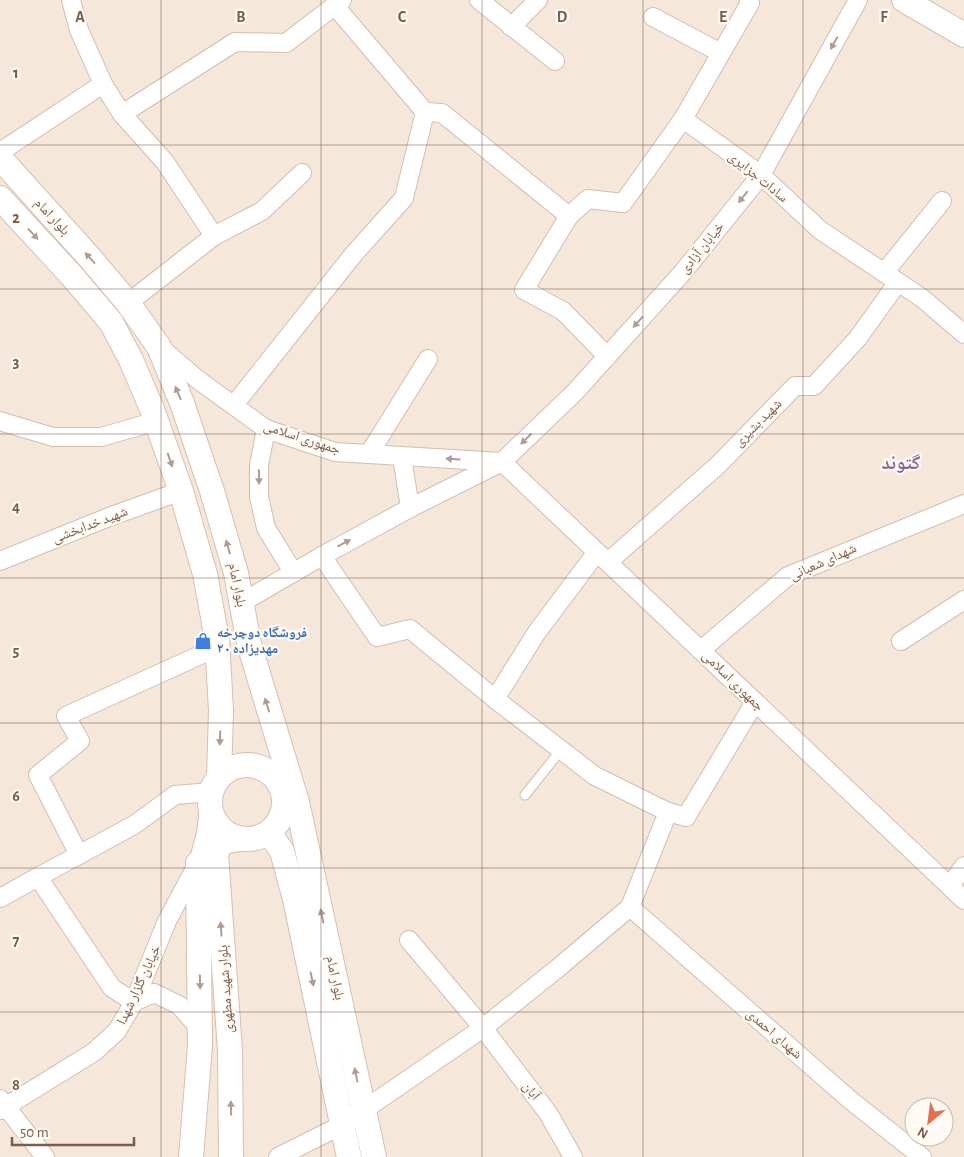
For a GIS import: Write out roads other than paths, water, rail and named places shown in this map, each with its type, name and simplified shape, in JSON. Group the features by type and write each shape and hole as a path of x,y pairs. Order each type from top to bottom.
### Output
{"street":[{"path":"71,0 79,30 103,84 122,114 165,162 214,236"},
{"path":"479,0 555,61"},
{"path":"511,27 538,0"},
{"path":"607,356 563,311 524,290 569,216 588,199 623,203 683,119 750,4 749,0"},
{"name":"خیابان آزادی","path":"502,462 575,392 683,272 761,175 858,0"},
{"path":"904,0 964,35"},
{"path":"122,114 235,42 286,43 338,3 425,112 442,113 569,216"},
{"path":"653,17 721,53"},
{"path":"0,152 103,84"},
{"path":"234,406 353,255 404,198 425,112"},
{"name":"سادات جزایری","path":"683,119 761,175 820,230 922,298 964,334"},
{"name":"بلوار امام","path":"0,158 128,303 159,347 182,403 212,491 236,573 249,644 297,802 374,1157"},
{"path":"128,303 214,236 262,211 302,173"},
{"name":"بلوار امام","path":"0,198 72,276 111,322 131,360 157,421 181,491 205,574 218,647 221,711 213,792"},
{"name":"شهید بشیری","path":"495,699 537,632 603,557 718,465 795,386 814,386 858,338 891,277 942,201"},
{"name":"جمهوری اسلامی","path":"159,347 197,379 266,429 335,452 502,462 964,900"},
{"path":"369,454 428,359"},
{"path":"0,421 53,437 101,437 157,421"},
{"path":"266,429 259,465 259,497 266,528 293,572"},
{"path":"402,456 410,508"},
{"path":"241,603 293,572 410,508 502,462"},
{"name":"شهید خدابخشی","path":"0,561 181,491"},
{"name":"شهدای شعبانی","path":"701,650 788,576 964,504"},
{"path":"322,556 377,637 410,629 495,699 595,776 668,812 686,817 755,702"},
{"path":"901,641 964,600"},
{"path":"79,855 38,775 80,741 66,716 218,647"},
{"path":"275,731 283,798 279,820 270,833 255,838 240,839 226,832 215,821 213,792 231,768 246,766 261,769 274,777 283,798 303,828"},
{"path":"0,898 134,825 175,795 213,792"},
{"name":"خیابان گلزار شهدا","path":"2,1106 94,1052 117,1031 134,1002 167,922 198,863 206,833 213,792"},
{"path":"278,1157 342,1125 483,1028 630,907 668,812"},
{"name":"بلوار امام","path":"270,833 282,851 295,899 349,1157"},
{"name":"بلوار شهید مطهری","path":"231,1157 230,1050 216,854 220,842 240,839"},
{"name":"بلوار شهید مطهری","path":"191,1157 200,1046 198,863"},
{"path":"950,886 964,866"},
{"path":"38,877 112,988 134,1002 154,993 179,1005 200,1029"},
{"name":"شهدای احمدی","path":"630,907 849,1099 922,1157"},
{"name":"آبان","path":"409,940 483,1028 548,1112 573,1157"},
{"path":"2,1106 45,1157"}],"lane":[{"path":"525,795 561,750"}],"place":[{"name":"فروشگاه دوچرخه ۲۰ مهدیزاده","path":"203,641"}],"district":[{"name":"گتوند","path":"901,463"}]}
